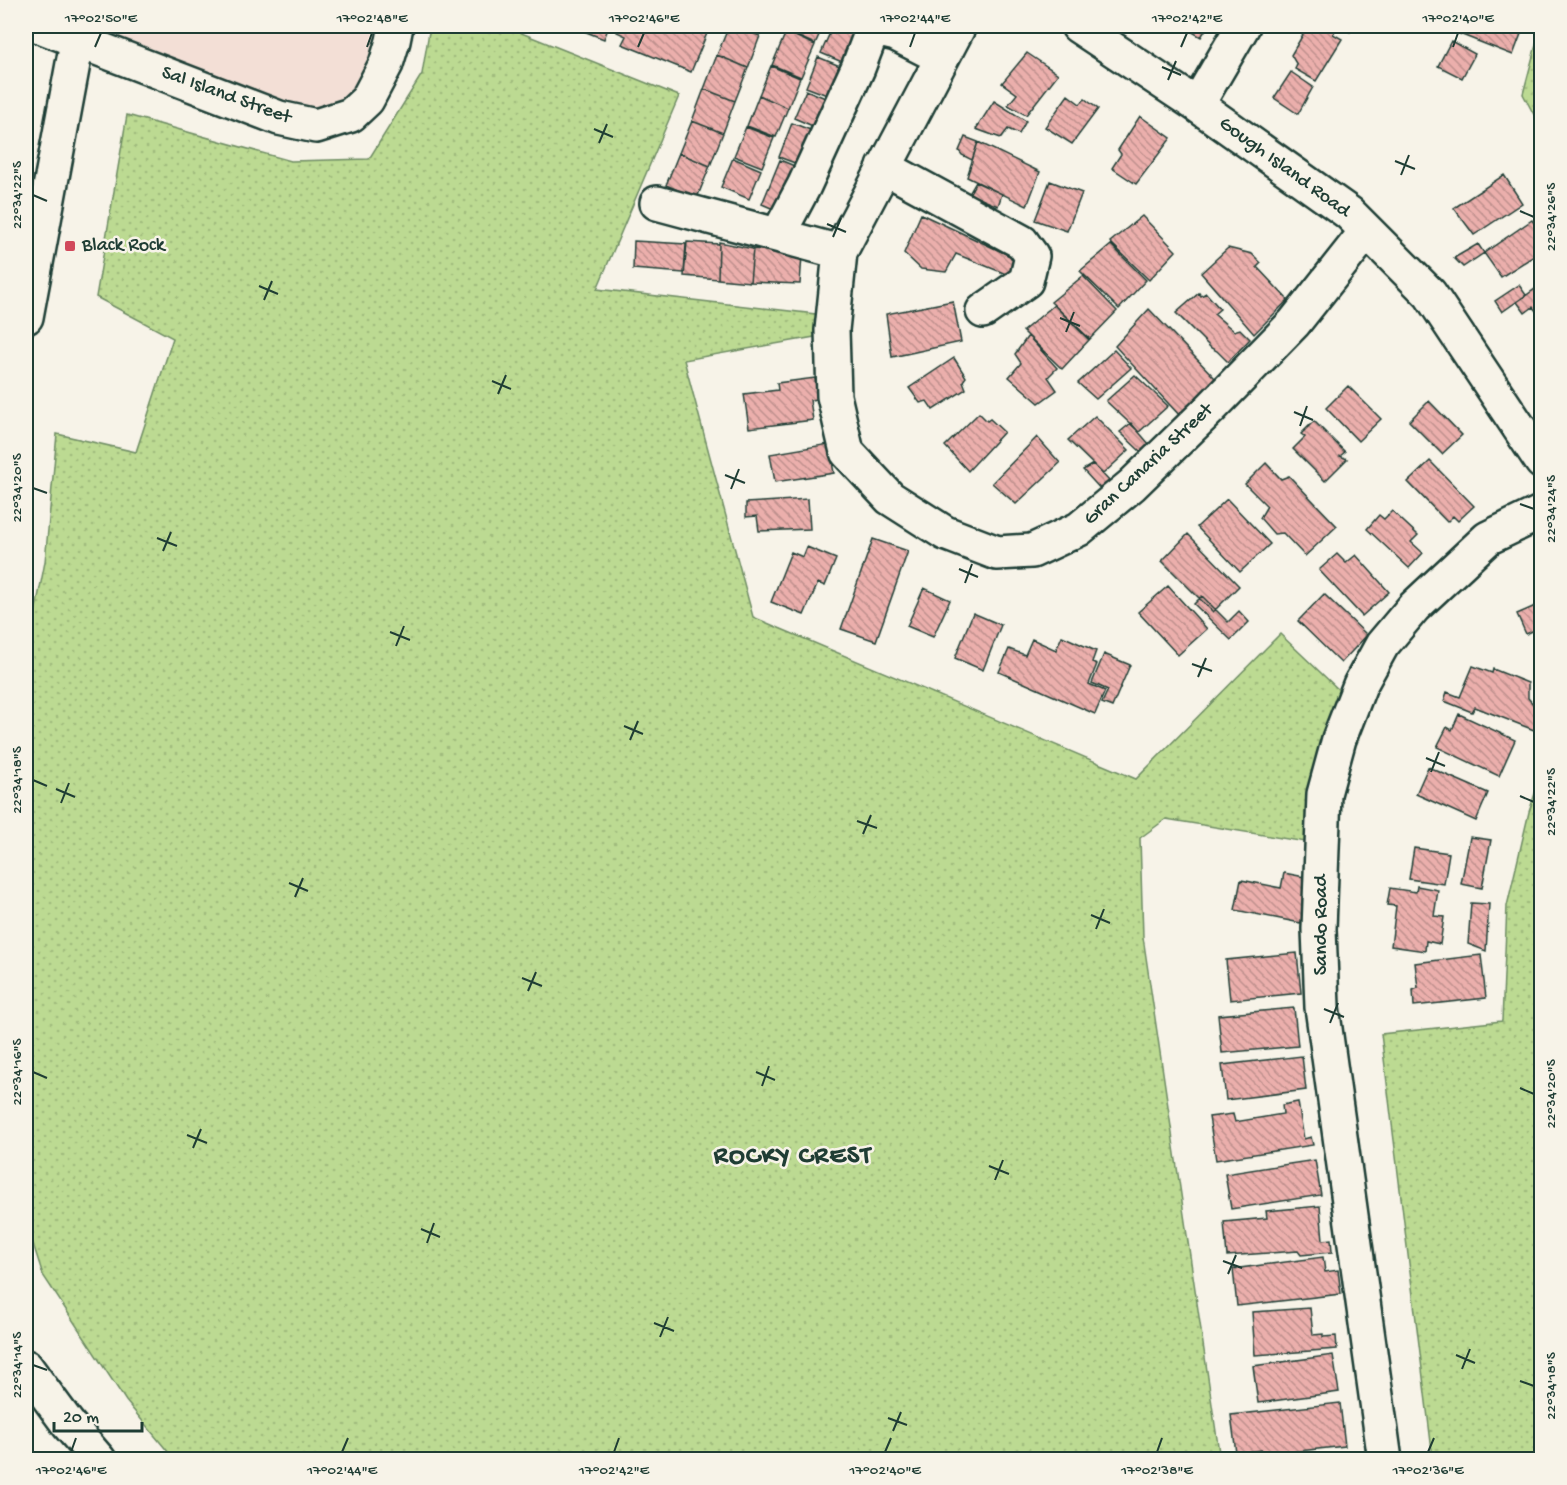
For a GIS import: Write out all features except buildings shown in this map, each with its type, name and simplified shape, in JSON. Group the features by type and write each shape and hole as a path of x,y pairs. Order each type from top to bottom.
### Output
{"street":[{"name":"Sal Island Street","path":"40,26 79,33 279,118 316,126 351,115 368,100 386,64 396,26"},
{"name":"Gran Canaria Street","path":"959,26 840,252 832,330 834,396 847,452 890,498 945,533 997,553 1032,550 1079,529 1132,485 1294,323 1366,232"},
{"name":"Gough Island Road","path":"1078,26 1197,105 1349,213 1430,294 1542,462"},
{"path":"1197,105 1243,26"},
{"path":"778,235 804,186 869,39 879,30 896,33 941,57"},
{"path":"26,317 79,33"},
{"path":"884,167 1022,242 1032,256 1026,281 983,311"},
{"path":"657,203 840,252"},
{"name":"Sando Road","path":"1385,1460 1322,1006 1319,930 1324,794 1339,739 1360,685 1383,645 1414,607 1488,538 1542,512"},
{"path":"26,1367 68,1424 99,1460"}],"shaded area":[{"path":"104,26 396,26 386,64 316,126 100,49"}],"green space":[{"path":"430,26 504,26 679,96 597,289 824,315 820,336 684,360 753,617 1136,779 1280,634 1361,711 1324,845 1166,819 1140,838 1143,937 1220,1459 174,1459 126,1401 43,1275 26,1222 26,660 45,562 57,434 136,452 173,338 96,297 127,115 291,161 369,159 422,74"},
{"path":"1542,26 1541,128 1523,94"},
{"path":"1541,775 1541,1459 1433,1459 1381,1034 1502,1021 1507,906 1529,812"}],"place":[{"name":"Black Rock","path":"70,246"}],"district":[{"name":"ROCKY CREST","path":"793,1157"}]}
